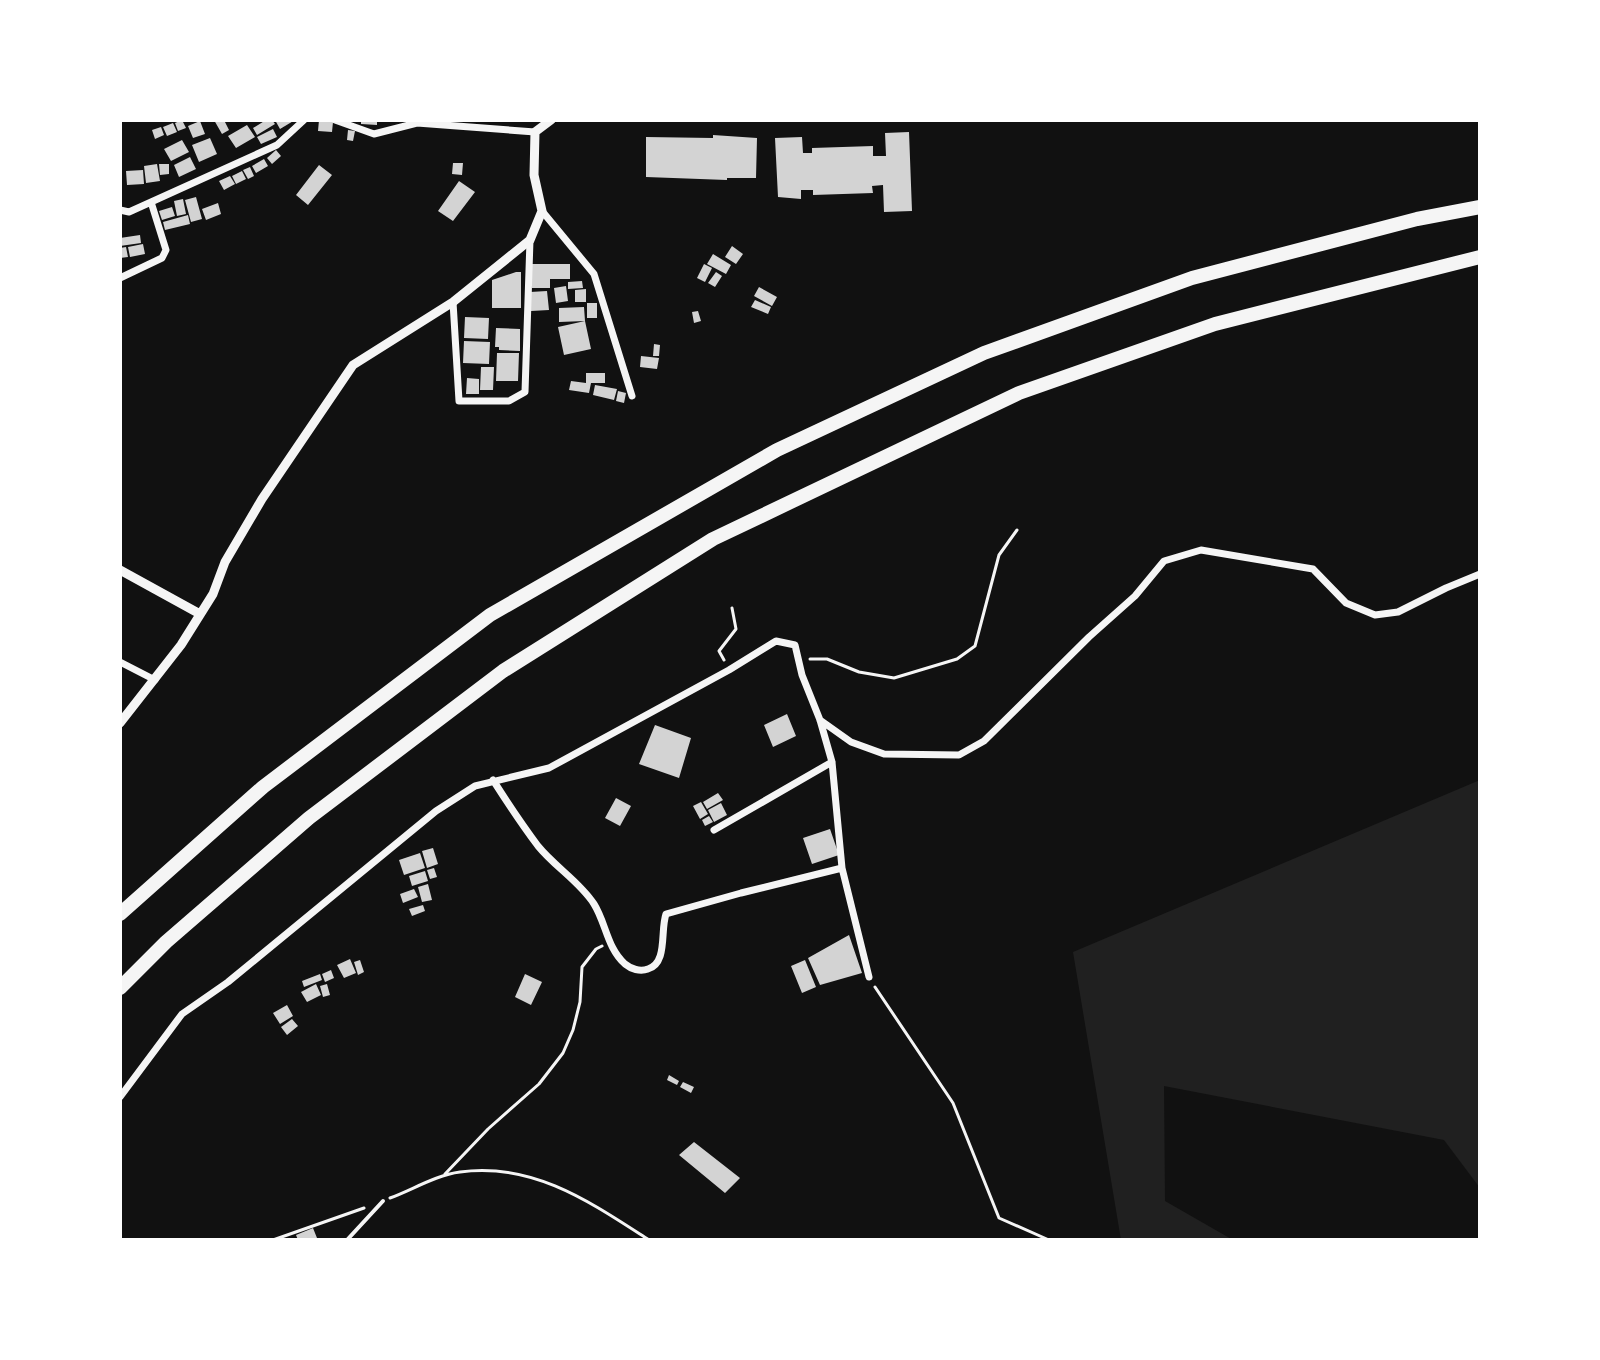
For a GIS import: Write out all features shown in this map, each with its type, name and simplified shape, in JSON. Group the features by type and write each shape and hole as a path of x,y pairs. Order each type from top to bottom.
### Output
{"highway":[{"path":"120,914 263,787 490,615 777,450 984,353 1192,278 1417,219 1480,207"},
{"path":"120,988 166,942 309,818 406,744 503,671 713,539 1019,393 1215,324 1480,257"}],"street":[{"path":"120,210 129,212 277,145 304,120"},
{"path":"335,120 374,134 417,122 535,132 551,120"},
{"path":"535,132 534,175 542,211 594,274 632,396"},
{"path":"120,278 162,258 166,250 151,202"},
{"path":"453,302 459,401 509,401 525,392 530,240 542,211"},
{"path":"120,723 155,680 200,614 213,594 225,562 262,499 353,365 453,302 530,240"},
{"path":"820,720 851,742 884,754 959,755 984,741 1135,596 1164,561 1182,554 1201,550 1313,569 1346,603 1375,615 1398,612 1480,574"},
{"path":"120,570 200,614"},
{"path":"120,1097 182,1014 228,982 436,811 475,786 549,768 776,641 795,645 832,762 842,868 869,977"},
{"path":"120,662 155,680"},
{"path":"714,830 832,762"},
{"path":"493,780 538,845 593,901 609,942 625,964 634,969 646,970 655,965 661,955 662,925 666,914 842,868"}],"lane":[{"path":"347,1240 383,1201"}],"path":[{"path":"798,659 827,659 859,672 894,678 957,659 975,646 999,555 1017,530"},
{"path":"729,670 719,651 736,629 732,608"},
{"path":"442,1177 488,1129 539,1084 563,1053 580,1002 582,967 596,949 609,942"},
{"path":"869,977 953,1103 999,1218 1049,1240"},
{"path":"273,1240 442,1177 459,1172 484,1171 550,1182 649,1240"}],"shaded area":[{"path":"1480,780 1480,1188 1444,1140 1164,1086 1165,1201 1233,1240 1121,1240 1073,952"}],"building":[{"path":"182,120 186,128 178,131 175,123"},
{"path":"214,120 224,120 229,130 222,134"},
{"path":"272,120 275,124 257,135 253,128"},
{"path":"275,120 295,120 280,129"},
{"path":"319,120 333,122 332,132 318,131"},
{"path":"361,120 377,120 377,125 361,124"},
{"path":"200,121 205,134 193,138 188,126"},
{"path":"173,123 177,132 167,136 163,127"},
{"path":"247,125 255,137 236,148 228,136"},
{"path":"161,127 164,135 155,139 152,130"},
{"path":"273,129 277,137 261,144 257,137"},
{"path":"348,130 355,131 353,141 347,140"},
{"path":"909,132 912,211 884,212 883,185 872,186 873,193 813,195 813,190 801,190 801,199 778,197 775,138 802,137 803,153 812,153 812,148 873,146 873,156 886,156 885,133"},
{"path":"713,135 757,138 756,178 646,177 646,137 713,138"},
{"path":"210,138 217,154 199,162 192,145"},
{"path":"182,140 189,152 171,161 164,149"},
{"path":"276,150 281,156 272,164 267,158"},
{"path":"190,157 196,169 179,177 174,165"},
{"path":"264,159 268,166 256,173 252,166"},
{"path":"453,163 463,163 462,175 452,174"},
{"path":"157,164 160,181 146,183 144,166"},
{"path":"159,164 169,164 169,174 160,175"},
{"path":"319,165 332,175 308,205 296,195"},
{"path":"250,167 254,176 248,179 243,170"},
{"path":"143,170 144,184 127,185 126,171"},
{"path":"242,171 246,179 236,184 232,176"},
{"path":"230,176 235,184 224,190 219,181"},
{"path":"459,181 475,192 453,221 438,211"},
{"path":"196,197 202,219 191,222 185,200"},
{"path":"183,199 186,214 177,216 174,201"},
{"path":"218,203 221,214 206,220 202,209"},
{"path":"172,207 175,216 162,220 159,211"},
{"path":"188,215 190,224 165,230 163,222"},
{"path":"140,235 141,243 120,246 120,238"},
{"path":"143,244 145,254 130,257 128,247"},
{"path":"732,246 743,254 736,264 725,257"},
{"path":"126,247 128,257 120,258 120,248"},
{"path":"713,254 731,265 726,274 707,264"},
{"path":"532,264 570,264 570,279 550,279 550,288 532,288"},
{"path":"704,264 712,268 705,282 697,278"},
{"path":"521,272 521,308 492,308 492,280"},
{"path":"716,272 722,276 715,287 708,283"},
{"path":"582,281 583,288 568,289 568,282"},
{"path":"566,286 568,301 556,303 554,288"},
{"path":"759,287 777,297 772,306 754,296"},
{"path":"586,289 586,302 575,302 575,290"},
{"path":"547,291 549,310 531,311 530,292"},
{"path":"755,300 771,307 768,314 751,307"},
{"path":"587,303 597,303 597,318 587,318"},
{"path":"584,307 585,321 559,322 559,308"},
{"path":"698,311 701,321 694,323 692,312"},
{"path":"465,317 489,318 488,339 464,338"},
{"path":"585,321 591,349 564,355 558,327"},
{"path":"496,328 520,329 520,351 495,347"},
{"path":"464,341 490,342 489,364 463,363"},
{"path":"654,344 660,345 659,356 653,356"},
{"path":"497,353 519,353 518,381 496,381"},
{"path":"641,356 659,358 657,369 640,367"},
{"path":"481,367 494,367 493,390 480,390"},
{"path":"586,373 605,373 605,383 591,383 589,393 569,390 571,381 586,383"},
{"path":"467,378 479,379 479,394 466,394"},
{"path":"595,385 617,389 614,400 593,395"},
{"path":"618,391 626,393 624,403 616,401"},
{"path":"787,714 796,736 773,747 764,725"},
{"path":"655,725 691,738 679,778 639,764"},
{"path":"718,793 723,800 707,809 703,802"},
{"path":"616,798 631,806 620,826 605,818"},
{"path":"701,802 708,814 700,819 693,806"},
{"path":"721,803 727,815 714,822 708,810"},
{"path":"709,816 713,822 705,826 702,820"},
{"path":"830,829 839,855 812,864 803,838"},
{"path":"433,848 438,864 427,868 422,851"},
{"path":"420,853 425,868 404,875 399,860"},
{"path":"434,868 437,877 430,879 427,870"},
{"path":"425,871 428,881 412,886 409,876"},
{"path":"428,884 432,900 422,902 418,887"},
{"path":"414,889 418,897 403,903 400,894"},
{"path":"423,905 425,911 412,916 409,909"},
{"path":"849,935 862,973 820,985 808,958"},
{"path":"350,959 356,973 344,978 337,965"},
{"path":"360,960 364,972 358,975 354,962"},
{"path":"805,960 816,987 802,993 791,966"},
{"path":"331,970 334,978 325,982 322,974"},
{"path":"320,974 322,980 304,987 302,981"},
{"path":"525,974 542,982 531,1005 515,997"},
{"path":"316,984 321,995 307,1002 301,992"},
{"path":"327,984 330,995 323,997 320,986"},
{"path":"287,1005 293,1016 280,1024 273,1013"},
{"path":"292,1019 298,1026 287,1035 281,1027"},
{"path":"669,1075 679,1081 677,1085 667,1080"},
{"path":"683,1082 694,1087 691,1093 680,1087"},
{"path":"694,1142 740,1178 725,1193 679,1155"},
{"path":"313,1228 317,1238 298,1240 296,1235"}]}
